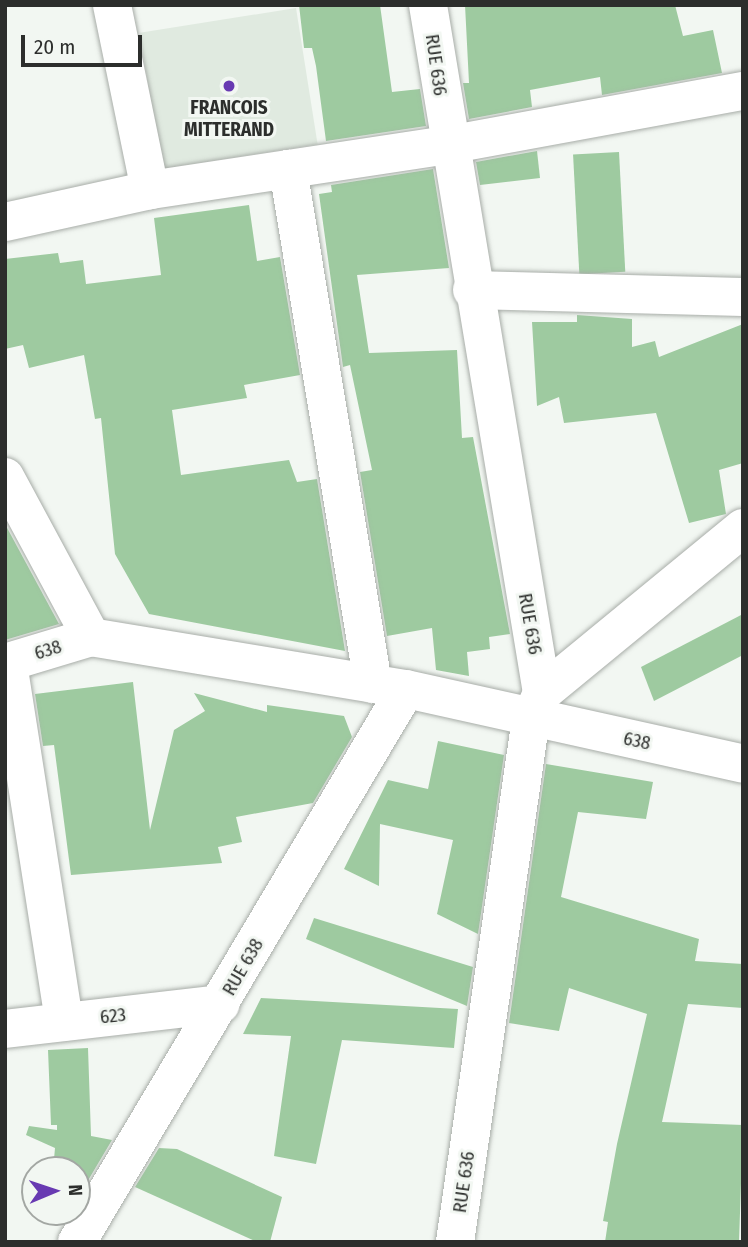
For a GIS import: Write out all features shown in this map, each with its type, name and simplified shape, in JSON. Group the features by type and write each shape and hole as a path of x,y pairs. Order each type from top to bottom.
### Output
{"street":[{"path":"112,5 150,190"},
{"name":"RUE 636","path":"428,5 537,706 455,1242"},
{"path":"5,222 150,190 448,145 743,92"},
{"path":"288,169 390,686"},
{"path":"472,290 743,297"},
{"path":"5,477 91,637"},
{"path":"537,706 743,528"},
{"name":"638","path":"7,663 91,637 390,686 537,706 743,764"},
{"path":"7,663 64,1022"},
{"name":"RUE 638","path":"77,1242 221,1004 390,686"},
{"name":"623","path":"5,1029 221,1004"}],"shaded area":[{"name":"FRANCOIS MITTERAND","path":"296,8 318,144 162,169 140,33"}],"building":[{"path":"299,5 380,5 392,92 420,89 426,126 326,141 316,66 312,48 304,48"},
{"path":"465,5 675,5 683,36 713,30 722,73 602,95 600,77 530,90 532,107 469,119 463,83 469,83"},
{"path":"537,151 540,178 480,185 476,162"},
{"path":"619,152 625,272 579,274 573,154"},
{"path":"433,169 449,268 357,275 369,353 457,350 462,438 473,437 510,634 489,637 490,649 467,652 469,676 436,670 432,628 387,636 360,472 372,470 350,365 343,367 319,194 332,192 331,185"},
{"path":"249,205 257,261 280,257 300,375 244,385 247,398 172,410 181,475 289,460 297,482 317,479 345,651 149,614 115,554 101,418 95,419 84,355 29,368 23,345 5,349 5,259 58,253 60,263 83,260 86,284 161,275 154,218"},
{"path":"577,315 632,319 632,347 655,341 659,357 743,324 743,463 719,470 726,514 689,523 656,413 564,423 559,397 537,406 532,322 577,322"},
{"path":"5,524 59,624 5,640"},
{"path":"743,614 743,655 654,701 641,667"},
{"path":"133,682 150,830 174,730 205,711 194,693 267,712 267,705 344,716 352,737 313,803 236,817 242,842 218,847 222,863 71,875 54,745 43,746 35,694"},
{"path":"438,741 504,755 478,934 437,914 453,840 380,824 379,886 344,869 388,780 428,789"},
{"path":"546,764 653,782 646,819 578,812 561,897 699,939 695,961 743,964 743,1008 688,1004 662,1122 743,1125 739,1242 605,1242 608,1222 603,1221 617,1144 647,1014 569,988 559,1031 509,1023"},
{"path":"314,918 473,967 467,1006 306,939"},
{"path":"261,998 458,1009 454,1048 342,1040 316,1164 274,1156 291,1036 243,1034"},
{"path":"88,1048 91,1136 112,1140 91,1175 91,1156 54,1156 55,1148 26,1135 29,1126 57,1130 57,1125 51,1125 48,1050"},
{"path":"159,1148 177,1149 282,1197 270,1242 257,1242 135,1187"}],"place":[{"name":"FRANCOIS MITTERAND","path":"229,86"}]}
